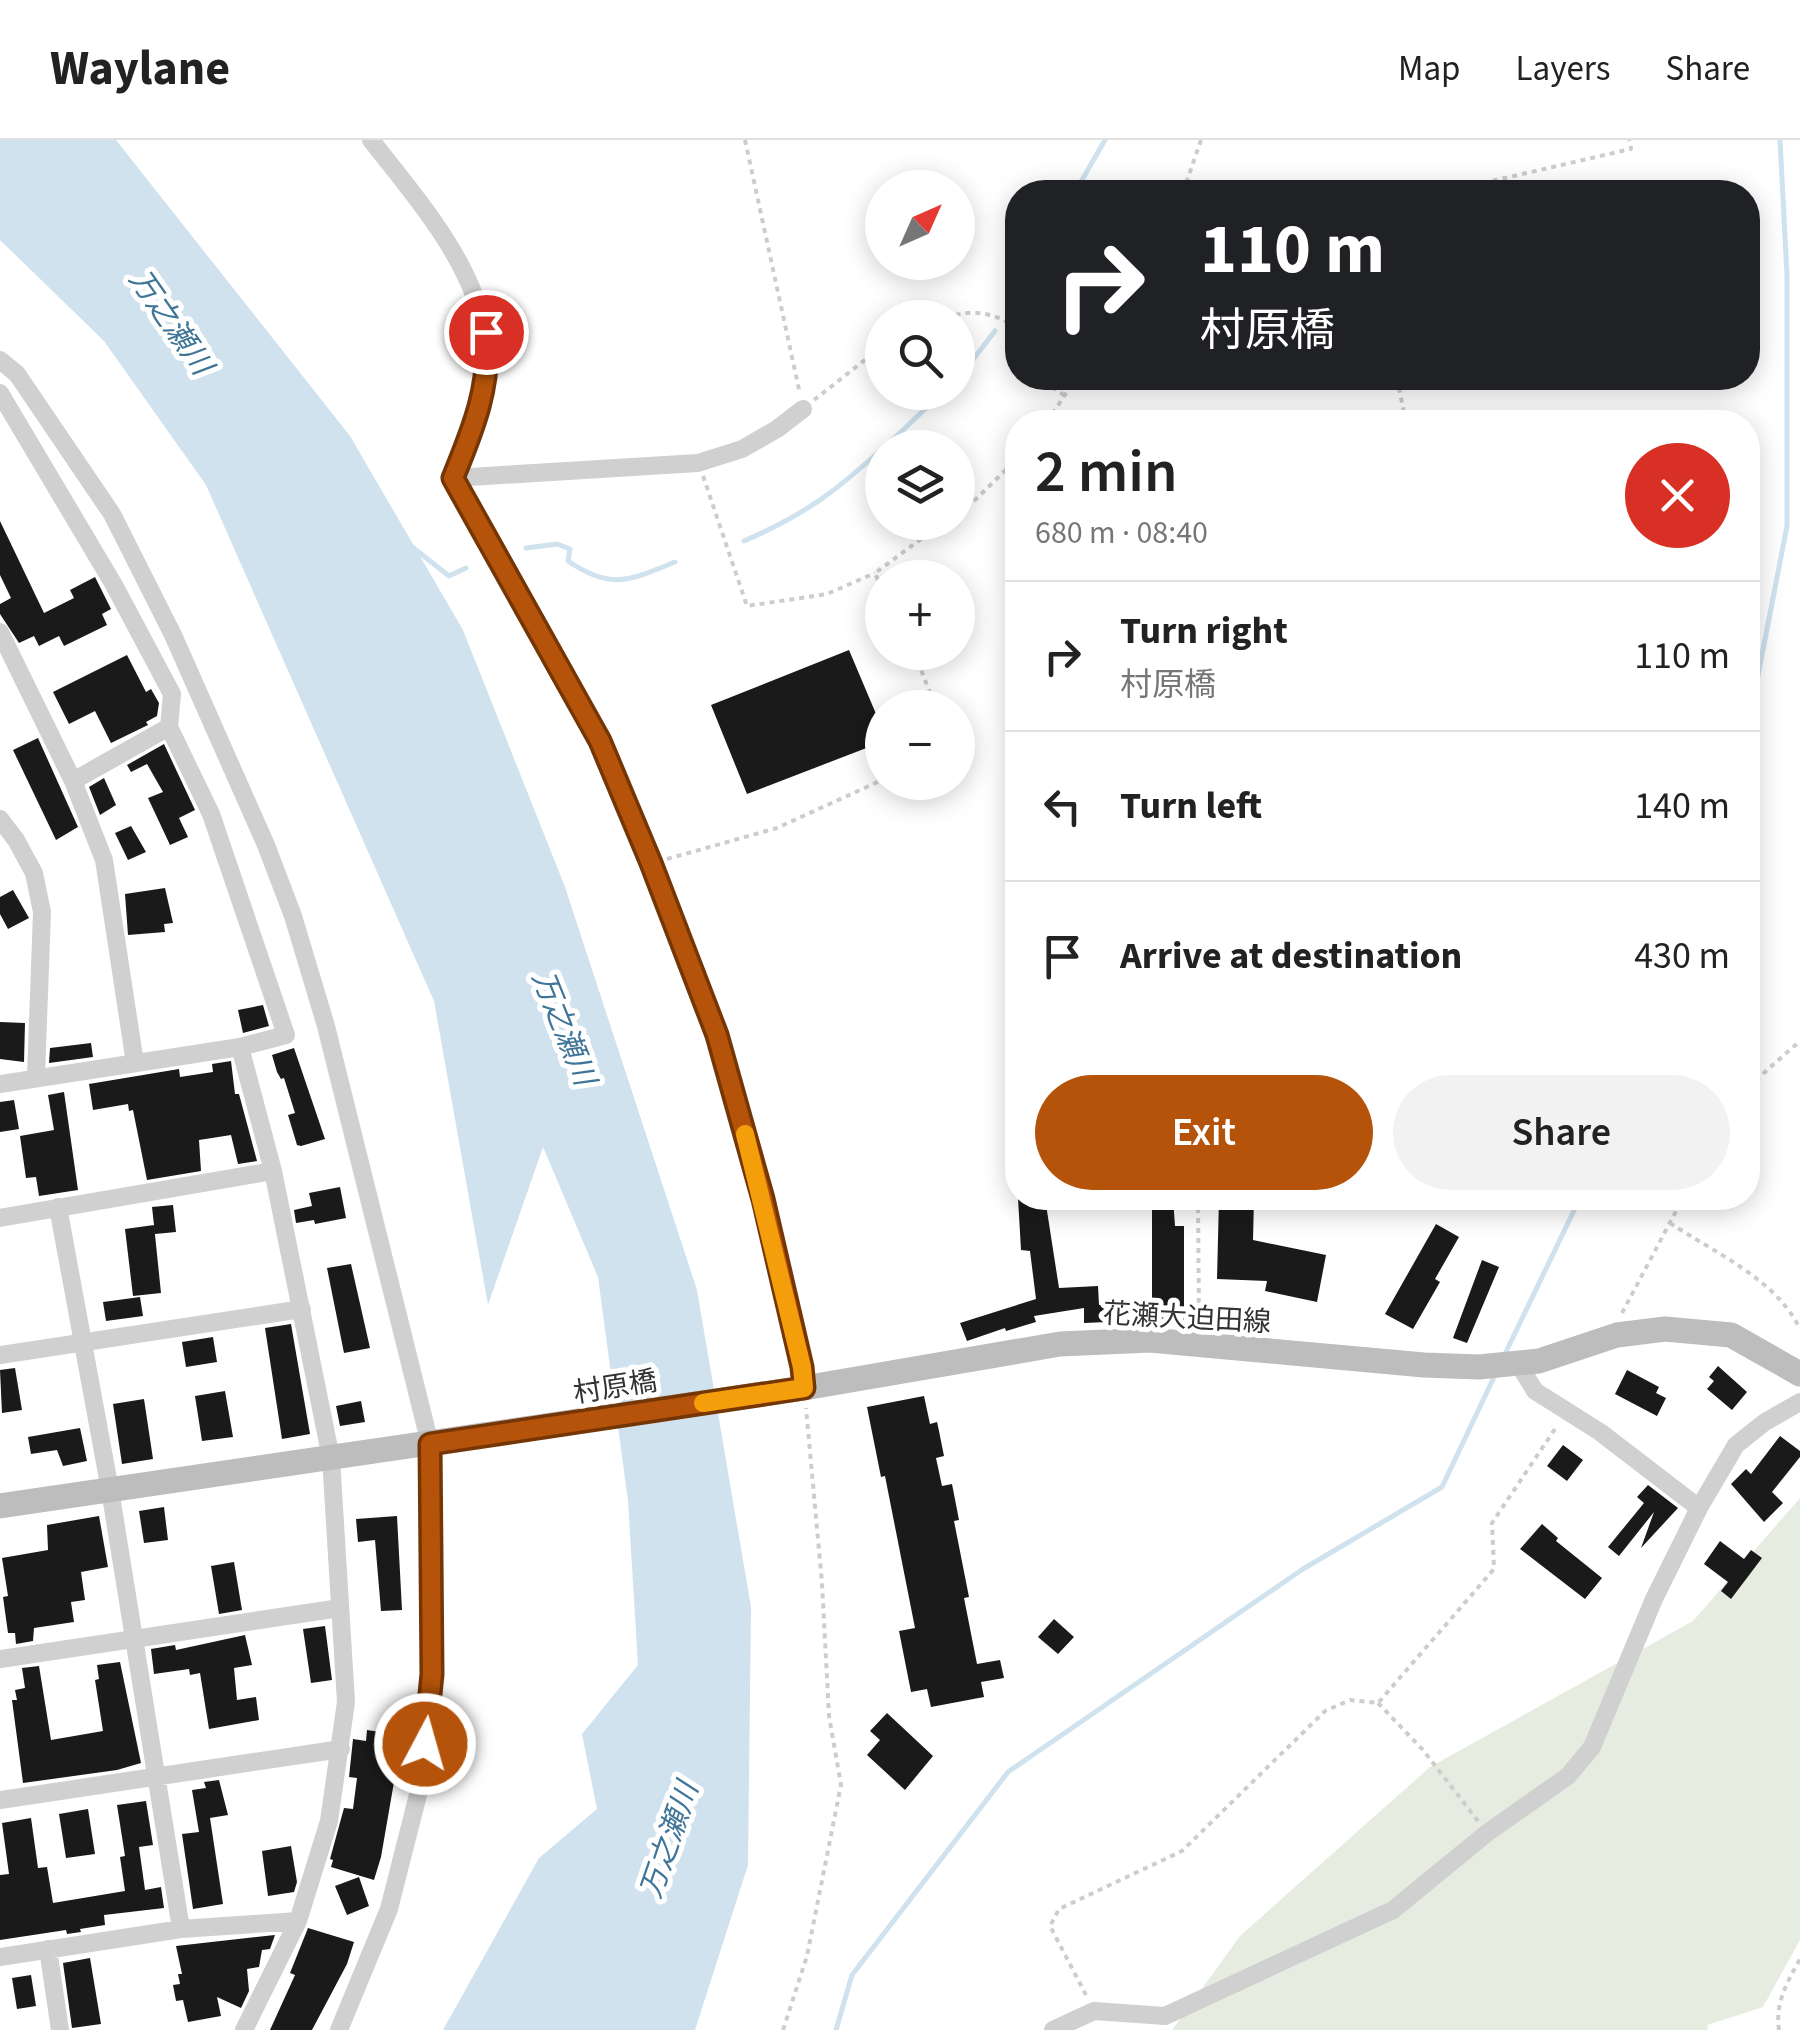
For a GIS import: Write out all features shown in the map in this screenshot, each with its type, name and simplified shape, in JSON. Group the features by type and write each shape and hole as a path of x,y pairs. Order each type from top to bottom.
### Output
{"street":[{"path":"370,140 465,271 482,309 488,354 482,408 453,478"},
{"path":"0,360 17,374 112,514 173,635 266,846 293,916 326,1026 437,1443 432,1674 422,1779 389,1909 339,2030"},
{"path":"0,393 114,585 172,694 169,726 211,814 286,1035 240,1046 0,1084"},
{"path":"453,478 698,463 742,449 803,409"},
{"path":"453,478 600,741 717,1035 763,1199 802,1367 799,1389"},
{"path":"0,632 74,780 104,860 135,1062"},
{"path":"74,780 169,726"},
{"path":"0,819 34,873 42,912 36,1076"},
{"path":"240,1046 273,1171 331,1458 346,1702 329,1821 298,1921 244,2030"},
{"path":"0,1218 273,1171"},
{"path":"58,1208 110,1490 181,1929"},
{"path":"0,1355 302,1309"},
{"name":"花瀬大迫田線","path":"799,1389 1060,1344 1150,1340 1452,1367 1518,1365 1643,1330 1732,1335 1800,1374"},
{"path":"1518,1365 1535,1392 1600,1432 1699,1508"},
{"name":"村原橋","path":"0,1506 799,1389"},
{"path":"1053,2030 1094,2011 1165,2016 1393,1910 1486,1832 1568,1776 1592,1747 1632,1650 1699,1508 1736,1445 1800,1402"},
{"path":"0,1659 340,1608"},
{"path":"0,1800 341,1749"},
{"path":"0,1956 181,1929 298,1921"},
{"path":"48,1949 60,2030"}],"path":[{"path":"745,140 803,409 865,360"},
{"path":"1187,180 1201,140"},
{"path":"1496,180 1631,149 1629,140"},
{"path":"975,311 1005,320"},
{"path":"1057,390 1065,396"},
{"path":"1055,410 1069,390"},
{"path":"698,463 747,606 827,594 865,577"},
{"path":"975,500 1005,471"},
{"path":"892,560 919,540"},
{"path":"651,863 777,828 865,788"},
{"path":"1760,1077 1800,1042"},
{"path":"1198,1210 1199,1346"},
{"path":"1599,1341 1625,1309 1677,1210"},
{"path":"1670,1223 1766,1286 1790,1309 1800,1329"},
{"path":"783,2030 807,1956 840,1784 829,1716 822,1583 799,1389"},
{"path":"1378,1704 1494,1568 1492,1522 1566,1413"},
{"path":"1094,2011 1050,1926 1059,1909 1182,1852 1325,1710 1350,1700 1378,1704 1423,1750 1486,1832"},
{"path":"1779,2030 1777,2014 1782,1991 1800,1959"}],"shaded area":[{"path":"1800,1498 1800,1940 1763,2007 1707,2025 1708,2030 1172,2030 1240,1936 1430,1767 1693,1621"}],"water":[{"name":"万之瀬川","path":"0,140 116,140 350,436 463,630 565,887 697,1290 751,1607 748,1865 695,2030 443,2030 539,1858 597,1809 582,1734 638,1665 628,1501 598,1277 543,1147 488,1305 434,1001 206,485 104,341 0,240"}],"building":[{"path":"0,521 44,613 74,598 70,590 95,577 111,609 102,614 107,625 64,646 59,636 39,646 34,636 19,643 0,614 0,604 11,598 0,575"},
{"path":"849,650 866,690 865,749 747,794 711,705"},
{"path":"127,655 146,692 151,689 159,703 157,716 146,722 148,725 111,743 95,711 69,724 53,692"},
{"path":"38,738 78,827 56,840 13,750"},
{"path":"164,744 195,810 179,818 188,837 170,845 148,798 163,792 147,764 131,772 127,765"},
{"path":"104,778 116,805 100,815 89,787"},
{"path":"131,826 146,852 128,860 115,833"},
{"path":"165,888 173,923 164,924 165,932 128,935 125,894"},
{"path":"13,890 29,918 8,929 0,914 0,897"},
{"path":"263,1005 269,1026 243,1033 238,1010"},
{"path":"0,1022 25,1023 24,1062 0,1059"},
{"path":"91,1043 93,1057 49,1063 50,1048"},
{"path":"294,1048 325,1139 301,1146 297,1145 288,1115 295,1113 284,1078 277,1072 272,1055"},
{"path":"231,1061 235,1094 239,1094 257,1161 238,1164 231,1135 199,1140 201,1171 147,1180 133,1110 129,1111 128,1104 93,1110 89,1084 179,1069 180,1077 213,1072 212,1064"},
{"path":"64,1092 78,1190 39,1196 36,1177 26,1178 20,1136 54,1130 48,1095"},
{"path":"14,1100 19,1129 0,1132 0,1102"},
{"path":"340,1187 346,1218 296,1223 294,1210 312,1206 309,1193"},
{"path":"173,1205 176,1232 155,1234 152,1207"},
{"path":"1019,1210 1047,1210 1059,1288 1098,1286 1099,1305 1105,1304 1107,1322 1084,1323 1084,1308 1034,1316 1036,1322 967,1341 960,1323 1036,1299 1030,1251 1021,1250"},
{"path":"1152,1210 1174,1210 1175,1226 1184,1226 1184,1327 1152,1324"},
{"path":"1219,1210 1254,1210 1253,1240 1326,1255 1317,1302 1265,1291 1267,1281 1217,1279"},
{"path":"1436,1224 1459,1237 1435,1279 1440,1282 1413,1329 1385,1314"},
{"path":"154,1225 161,1293 133,1296 125,1229"},
{"path":"1482,1260 1499,1267 1467,1343 1453,1338"},
{"path":"351,1264 370,1348 344,1353 327,1268"},
{"path":"140,1297 143,1316 106,1321 103,1302"},
{"path":"291,1324 310,1434 282,1439 265,1328"},
{"path":"213,1337 217,1362 186,1367 182,1342"},
{"path":"1718,1366 1747,1392 1732,1410 1707,1389 1714,1381 1709,1377"},
{"path":"15,1368 22,1410 2,1413 0,1370"},
{"path":"1627,1370 1659,1387 1656,1393 1666,1398 1657,1416 1615,1394"},
{"path":"225,1391 233,1437 202,1441 195,1396"},
{"path":"924,1396 930,1424 937,1422 944,1456 936,1458 942,1486 952,1484 959,1520 954,1521 969,1597 964,1598 977,1664 1000,1660 1004,1678 981,1682 984,1697 931,1707 927,1689 911,1692 899,1631 915,1628 867,1407"},
{"path":"144,1399 153,1459 122,1464 113,1404"},
{"path":"361,1401 365,1422 340,1426 336,1406"},
{"path":"80,1428 87,1461 63,1466 57,1450 31,1454 28,1437"},
{"path":"1780,1436 1800,1451 1800,1457 1772,1492 1783,1503 1764,1522 1731,1484 1746,1469 1751,1474"},
{"path":"1563,1445 1583,1460 1567,1481 1547,1466"},
{"path":"1648,1485 1678,1508 1641,1548 1654,1512 1619,1556 1608,1547 1644,1503 1637,1497"},
{"path":"164,1507 168,1540 144,1543 139,1511"},
{"path":"99,1516 108,1567 81,1572 85,1600 71,1602 74,1622 34,1628 33,1641 16,1644 15,1633 8,1633 2,1558 48,1550 47,1525"},
{"path":"397,1516 402,1610 381,1611 375,1540 358,1542 356,1519"},
{"path":"1542,1524 1558,1538 1556,1541 1602,1578 1585,1599 1520,1549"},
{"path":"1720,1541 1744,1559 1751,1550 1762,1558 1731,1599 1721,1591 1728,1582 1704,1564"},
{"path":"234,1562 242,1610 219,1614 211,1566"},
{"path":"1054,1619 1074,1637 1058,1654 1038,1637"},
{"path":"325,1626 332,1680 311,1683 303,1629"},
{"path":"245,1635 252,1665 234,1668 237,1700 256,1697 259,1720 209,1729 200,1673 190,1675 189,1669 154,1674 151,1649 175,1645 176,1650"},
{"path":"120,1662 141,1763 23,1783 12,1700 17,1700 15,1690 25,1688 22,1668 39,1666 51,1740 103,1731 95,1680 99,1679 97,1665"},
{"path":"887,1713 933,1756 905,1790 867,1755 880,1740 870,1731"},
{"path":"367,1730 405,1736 398,1783 394,1782 374,1880 331,1867 330,1859 344,1808 353,1809 357,1778 349,1777 353,1739 366,1741"},
{"path":"219,1780 228,1815 210,1818 223,1904 193,1909 182,1834 199,1832 192,1790 206,1788 204,1782"},
{"path":"146,1801 153,1845 139,1847 145,1890 161,1887 164,1908 104,1915 105,1925 80,1929 81,1932 67,1934 66,1930 0,1940 0,1875 9,1874 2,1823 31,1818 38,1868 47,1867 53,1903 125,1891 120,1857 125,1856 117,1805"},
{"path":"88,1809 95,1854 66,1858 59,1814"},
{"path":"291,1846 297,1882 294,1892 268,1896 262,1851"},
{"path":"359,1877 369,1906 347,1915 335,1886"},
{"path":"308,1928 354,1942 347,1964 312,2030 270,2030 295,1975 290,1973"},
{"path":"275,1935 270,1949 262,1950 259,1967 247,1969 249,1991 241,2008 217,1997 221,2016 188,2022 183,2000 176,2001 173,1985 180,1984 178,1974 182,1974 176,1946"},
{"path":"90,1958 101,2024 72,2028 63,1963"},
{"path":"31,1975 36,2006 17,2009 12,1978"}],"waterway":[{"path":"1082,180 1105,140"},
{"path":"1760,665 1787,526 1787,275 1780,140"},
{"path":"975,357 995,331"},
{"path":"903,430 924,410"},
{"path":"744,541 818,501 865,464"},
{"path":"526,548 557,544 570,549 568,561 609,579 633,578 675,562"},
{"path":"411,546 449,576 466,568"},
{"path":"1504,1356 1574,1210"},
{"path":"836,2030 852,1975 1008,1772 1303,1569 1442,1487 1495,1375"}],"slow traffic":[{"path":"703,1403 804,1388 745,1134"}],"route":[{"path":"425,1744 432,1674 434,1550 430,1444 804,1388 763,1199 736,1099 717,1035 678,932 600,741 453,478 482,408 488,372 486,332"}]}
